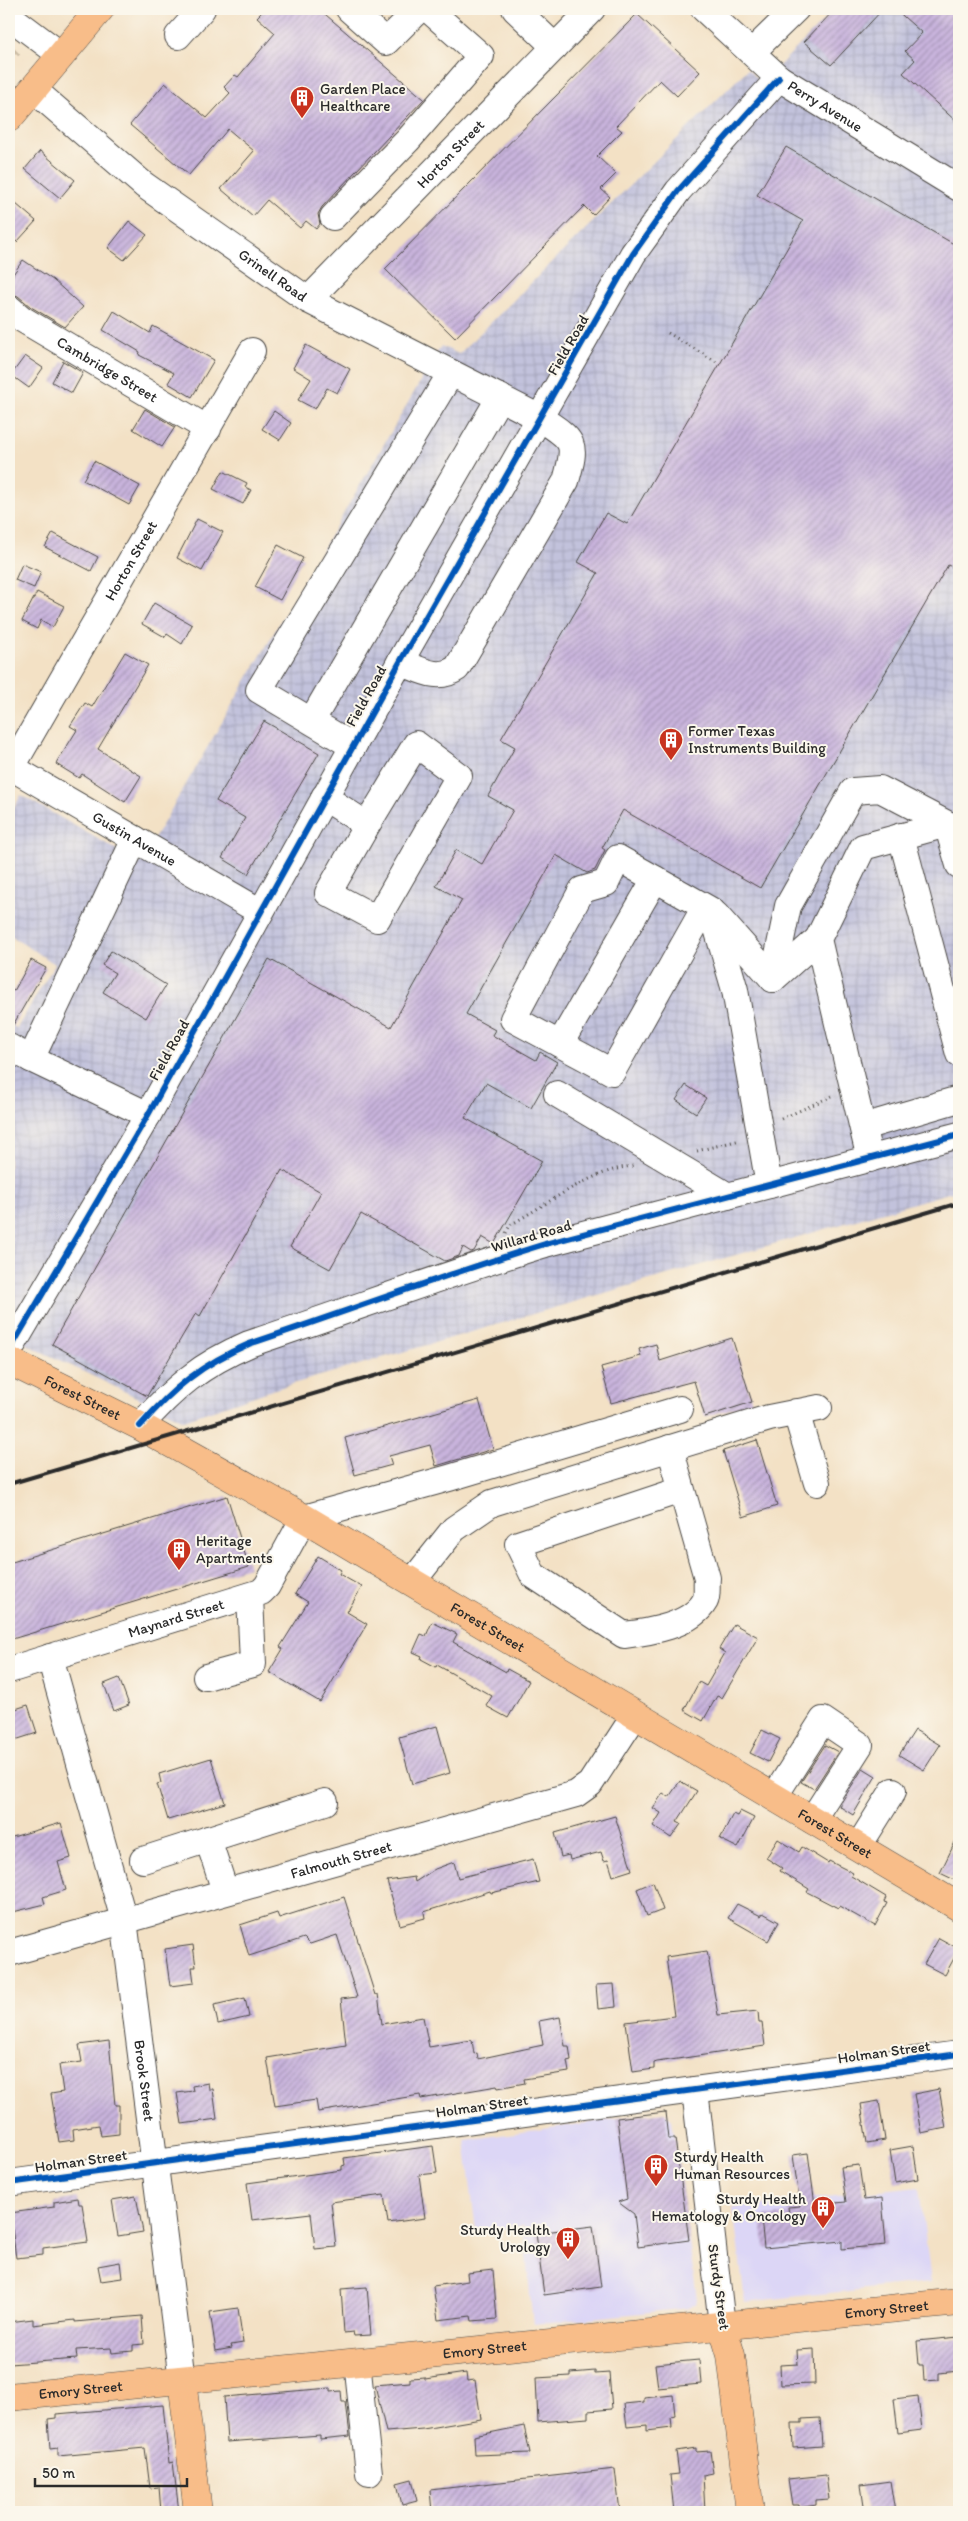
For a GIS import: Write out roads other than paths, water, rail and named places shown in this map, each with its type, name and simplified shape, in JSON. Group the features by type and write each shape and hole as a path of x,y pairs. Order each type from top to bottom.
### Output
{"main road":[{"path":"10,114 100,9"},
{"name":"Forest Street","path":"9,1361 140,1426 304,1518 959,1907"},
{"name":"Emory Street","path":"9,2397 959,2302"},
{"name":"Sturdy Street","path":"722,2326 731,2355 750,2512"},
{"name":"Brook Street","path":"182,2380 198,2512"}],"street":[{"path":"178,36 202,9"},
{"path":"349,9 386,42 418,9"},
{"path":"333,217 408,140 481,56 428,9"},
{"path":"515,9 555,47"},
{"name":"Horton Street","path":"308,300 592,9"},
{"name":"Perry Avenue","path":"704,9 780,78 959,188"},
{"path":"752,52 796,9"},
{"path":"13,25 61,55"},
{"name":"Field Road","path":"9,1351 148,1115 259,911 633,254 678,191 780,78"},
{"name":"Grinell Road","path":"33,89 144,185 308,300 540,418 569,440 573,454 566,482 456,668 449,674 438,676 400,662"},
{"name":"Cambridge Street","path":"9,308 22,319 208,429"},
{"name":"Horton Street","path":"10,768 208,429 252,350"},
{"path":"353,746 312,720 258,690 450,373"},
{"path":"312,720 500,398"},
{"path":"416,744 459,776 377,919 328,893 367,825 416,744"},
{"name":"Gustin Avenue","path":"10,768 259,911"},
{"path":"773,979 788,906 853,791 880,789 947,824 959,866"},
{"path":"324,797 367,825"},
{"path":"773,979 818,939 863,847 947,824"},
{"path":"901,836 959,1054"},
{"path":"135,839 20,1053 148,1115"},
{"path":"709,909 612,1072 513,1019 582,890 606,883 618,858 709,909 773,979"},
{"path":"560,1044 655,879"},
{"path":"709,909 735,990 769,1185"},
{"path":"818,939 870,1159"},
{"path":"557,1094 728,1196"},
{"path":"863,1127 959,1099"},
{"name":"Willard Road","path":"140,1426 172,1391 189,1376 215,1360 249,1344 484,1263 959,1135"},
{"path":"304,1518 449,1478 680,1408"},
{"path":"412,1582 454,1529 492,1503 769,1418 807,1410 817,1483"},
{"path":"670,1448 707,1578 706,1600 697,1612 662,1630 624,1635 533,1576 518,1544 681,1490"},
{"name":"Maynard Street","path":"9,1670 261,1592 267,1586 304,1518"},
{"path":"206,1677 253,1664 250,1596"},
{"name":"Brook Street","path":"50,1657 124,1920 182,2380"},
{"name":"Falmouth Street","path":"9,1953 576,1794 590,1784 635,1714"},
{"path":"774,1796 824,1720 860,1744 812,1820"},
{"path":"858,1847 893,1791"},
{"path":"143,1860 325,1802"},
{"path":"208,1839 225,1891"},
{"name":"Holman Street","path":"9,2183 959,2054"},
{"name":"Sturdy Street","path":"695,2090 722,2326"},
{"path":"357,2362 369,2473"}],"railway":[{"path":"9,1484 959,1203"}],"place":[{"name":"Garden Place Healthcare","path":"302,119"},
{"name":"Former Texas Instruments Building","path":"671,761"},
{"name":"Heritage Apartments","path":"179,1571"},
{"name":"Sturdy Health Human Resources","path":"656,2187"},
{"name":"Sturdy Health Hematology & Oncology","path":"823,2229"},
{"name":"Sturdy Health Urology","path":"568,2260"}]}
